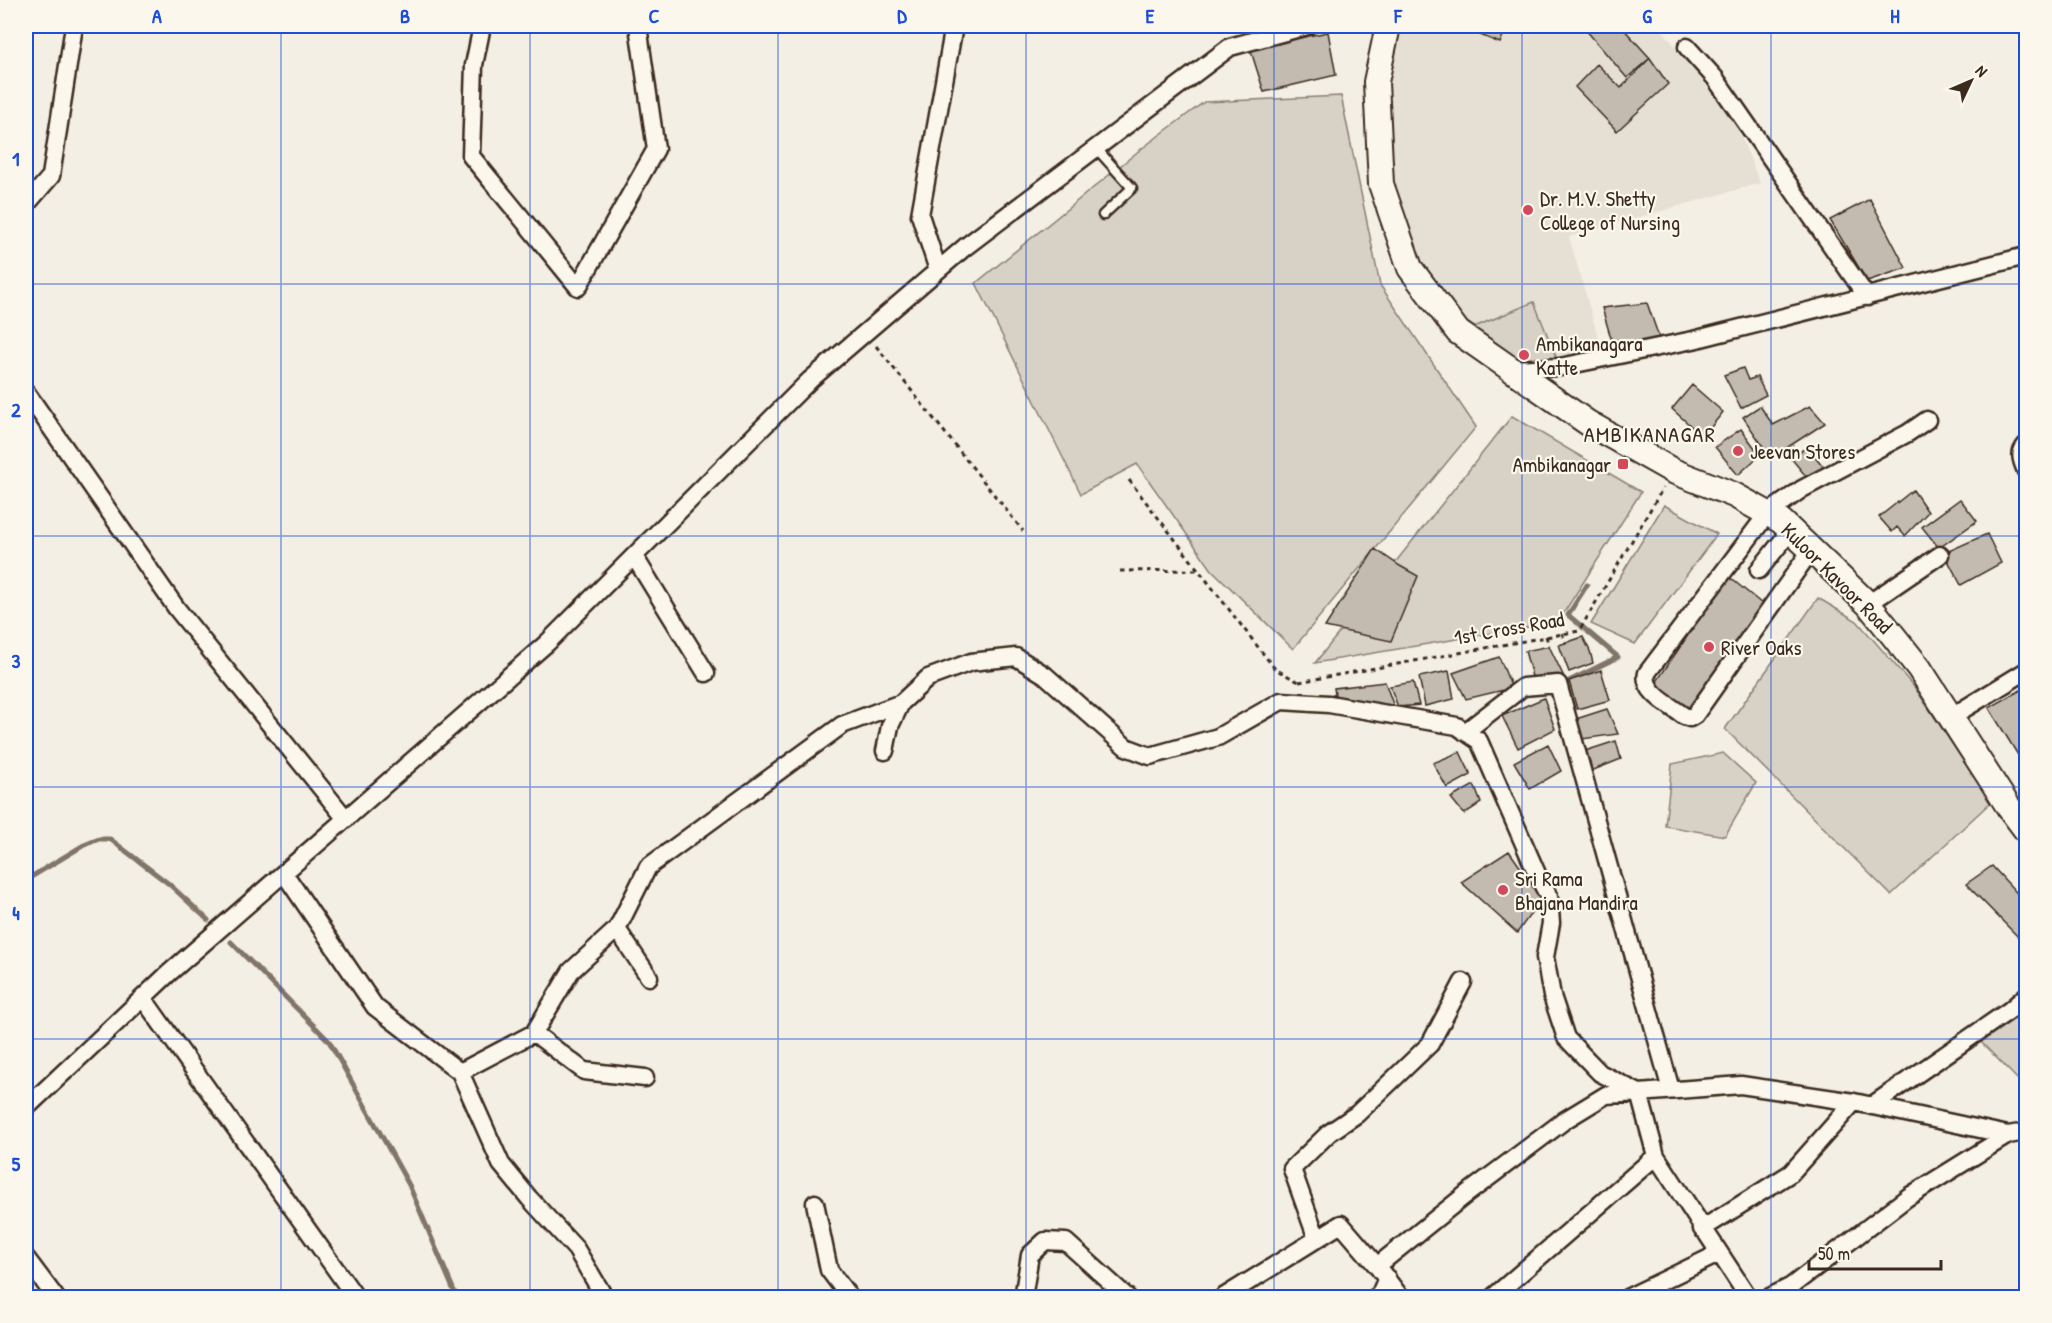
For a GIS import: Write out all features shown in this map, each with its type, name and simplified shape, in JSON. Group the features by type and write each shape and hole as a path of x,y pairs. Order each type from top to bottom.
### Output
{"main road":[{"name":"Kuloor Kavoor Road","path":"1388,26 1376,82 1381,184 1410,268 1458,332 1588,423 1672,471 1734,495 1768,513 1791,530 1868,604 1919,668 2026,830"}],"street":[{"path":"26,205 51,176 74,26"},
{"path":"482,26 474,65 471,156 578,287 656,150 638,26"},
{"path":"938,270 920,215 954,26"},
{"path":"26,1108 143,998 547,643 810,380 965,247 1230,47 1306,26"},
{"path":"1687,47 1715,78 1867,297"},
{"path":"1509,369 1560,367 1693,340 2026,256"},
{"path":"26,392 177,609 346,819"},
{"path":"1812,549 1695,715 1687,718 1651,691 1646,682 1647,673 1768,513 1802,489 1908,434 1927,420"},
{"path":"2026,445 2021,457 2026,471"},
{"path":"1759,570 1791,530"},
{"path":"1868,604 1940,555"},
{"path":"634,556 706,672"},
{"path":"885,752 890,726 901,704 928,678 971,662 1016,657 1045,675 1126,747 1150,756 1218,737 1281,701 1329,704 1457,726 1479,741 1549,897 1551,923 1545,957 1552,996 1566,1038 1600,1073 1639,1093 1656,1156 1718,1254 1749,1298"},
{"path":"1951,717 2026,671"},
{"path":"1465,732 1523,687 1558,684 1671,1090"},
{"path":"460,1072 534,1033 571,971 617,929 648,867 842,725 901,704"},
{"path":"284,873 375,1007 460,1072 501,1164 576,1249 604,1298"},
{"path":"617,929 649,977"},
{"path":"1317,1239 1292,1169 1329,1133 1357,1114 1430,1044 1463,982"},
{"path":"1871,1106 2010,1010 2026,996"},
{"path":"143,998 356,1298"},
{"path":"534,1033 584,1071 645,1078"},
{"path":"1375,1298 1380,1294 1382,1272 1464,1196 1565,1120 1606,1095 1741,1085 1854,1102 2008,1135 2026,1132"},
{"path":"1702,1229 1791,1173 1854,1102"},
{"path":"1768,1298 1790,1287 1908,1197 2008,1135"},
{"path":"1492,1298 1656,1156"},
{"path":"815,1203 829,1270 850,1298"},
{"path":"1222,1298 1341,1224 1401,1298"},
{"path":"1023,1298 1030,1256 1045,1241 1066,1242 1128,1298"},
{"path":"1627,1298 1718,1254"},
{"path":"26,1258 56,1298"}],"lane":[{"path":"1096,148 1132,188 1103,215"}],"path":[{"path":"865,333 1023,531"},
{"name":"1st Cross Road","path":"1201,570 1275,669 1299,682 1579,631 1672,471"},
{"path":"1129,480 1201,570"},
{"path":"1120,571 1201,570"},
{"path":"1562,633 1566,643"},
{"path":"1546,636 1549,646"}],"shaded area":[{"name":"Dr. M.V. Shetty College of Nursing","path":"1401,26 1659,26 1735,122 1760,183 1569,237 1603,354 1560,367 1465,331 1433,296 1385,183 1392,54"},
{"path":"1341,96 1380,285 1476,427 1293,649 1212,570 1137,464 1081,494 976,283 1141,149 1204,102"},
{"path":"1534,302 1560,367 1514,363 1465,331"},
{"path":"1512,416 1641,492 1558,622 1315,663"},
{"path":"1664,505 1717,534 1635,644 1591,624"},
{"path":"1818,598 1857,621 1915,688 1991,802 1891,895 1725,729"},
{"path":"1723,753 1756,783 1725,836 1665,826 1672,764"},
{"path":"2026,1006 2026,1088 1981,1042"}],"building":[{"path":"1458,26 1507,26 1500,43"},
{"path":"1590,26 1621,26 1650,58 1627,78 1585,29"},
{"path":"1328,32 1336,75 1264,92 1250,48"},
{"path":"1650,58 1668,84 1617,131 1575,87 1597,64 1621,88"},
{"path":"1870,199 1906,268 1867,281 1830,220"},
{"path":"1647,303 1660,340 1613,345 1602,308"},
{"path":"1743,368 1748,380 1757,377 1766,395 1741,408 1724,375"},
{"path":"1692,385 1723,412 1703,437 1672,409"},
{"path":"1760,406 1773,425 1810,406 1825,423 1771,458 1743,417"},
{"name":"Jeevan Stores","path":"1741,429 1760,455 1738,475 1715,447"},
{"path":"1808,447 1825,469 1810,481 1790,457"},
{"path":"1913,490 1928,512 1905,536 1897,527 1892,532 1879,517"},
{"path":"1960,499 1977,521 1939,548 1922,527"},
{"path":"1987,534 2001,563 1961,585 1944,553"},
{"path":"1375,549 1418,576 1391,641 1325,627"},
{"name":"River Oaks","path":"1728,576 1767,608 1688,713 1653,687"},
{"path":"1583,637 1593,663 1569,672 1559,645"},
{"path":"1549,646 1565,679 1533,680 1525,651"},
{"path":"1499,657 1512,688 1466,699 1453,673"},
{"path":"1601,670 1610,700 1577,709 1569,681"},
{"path":"1449,671 1454,699 1425,706 1419,677"},
{"path":"1385,682 1394,707 1336,701 1334,688"},
{"path":"1413,682 1419,705 1398,707 1390,686"},
{"path":"2026,687 2026,768 1989,708"},
{"path":"1544,698 1555,729 1518,748 1502,716"},
{"path":"1607,709 1618,734 1582,739 1576,719"},
{"path":"1616,741 1621,759 1591,771 1585,751"},
{"path":"1548,744 1561,771 1530,789 1514,762"},
{"path":"1460,752 1471,775 1447,788 1433,763"},
{"path":"1474,785 1481,803 1464,814 1451,798"},
{"name":"Sri Rama Bhajana Mandira","path":"1509,851 1542,898 1517,933 1461,882"},
{"path":"1992,866 2026,903 2026,945 1966,884"}],"waterway":[{"path":"1569,681 1618,657 1568,615 1587,585"},
{"path":"26,880 84,845 99,839 110,839 169,884 208,920"},
{"path":"231,942 329,1041 409,1185 457,1298"}],"place":[{"name":"Dr. M.V. Shetty College of Nursing","path":"1528,210"},
{"name":"Ambikanagara Katte","path":"1524,355"},
{"name":"Jeevan Stores","path":"1738,451"},
{"name":"Ambikanagar","path":"1623,464"},
{"name":"River Oaks","path":"1709,647"},
{"name":"Sri Rama Bhajana Mandira","path":"1503,890"}],"district":[{"name":"AMBIKANAGAR","path":"1650,434"}]}
